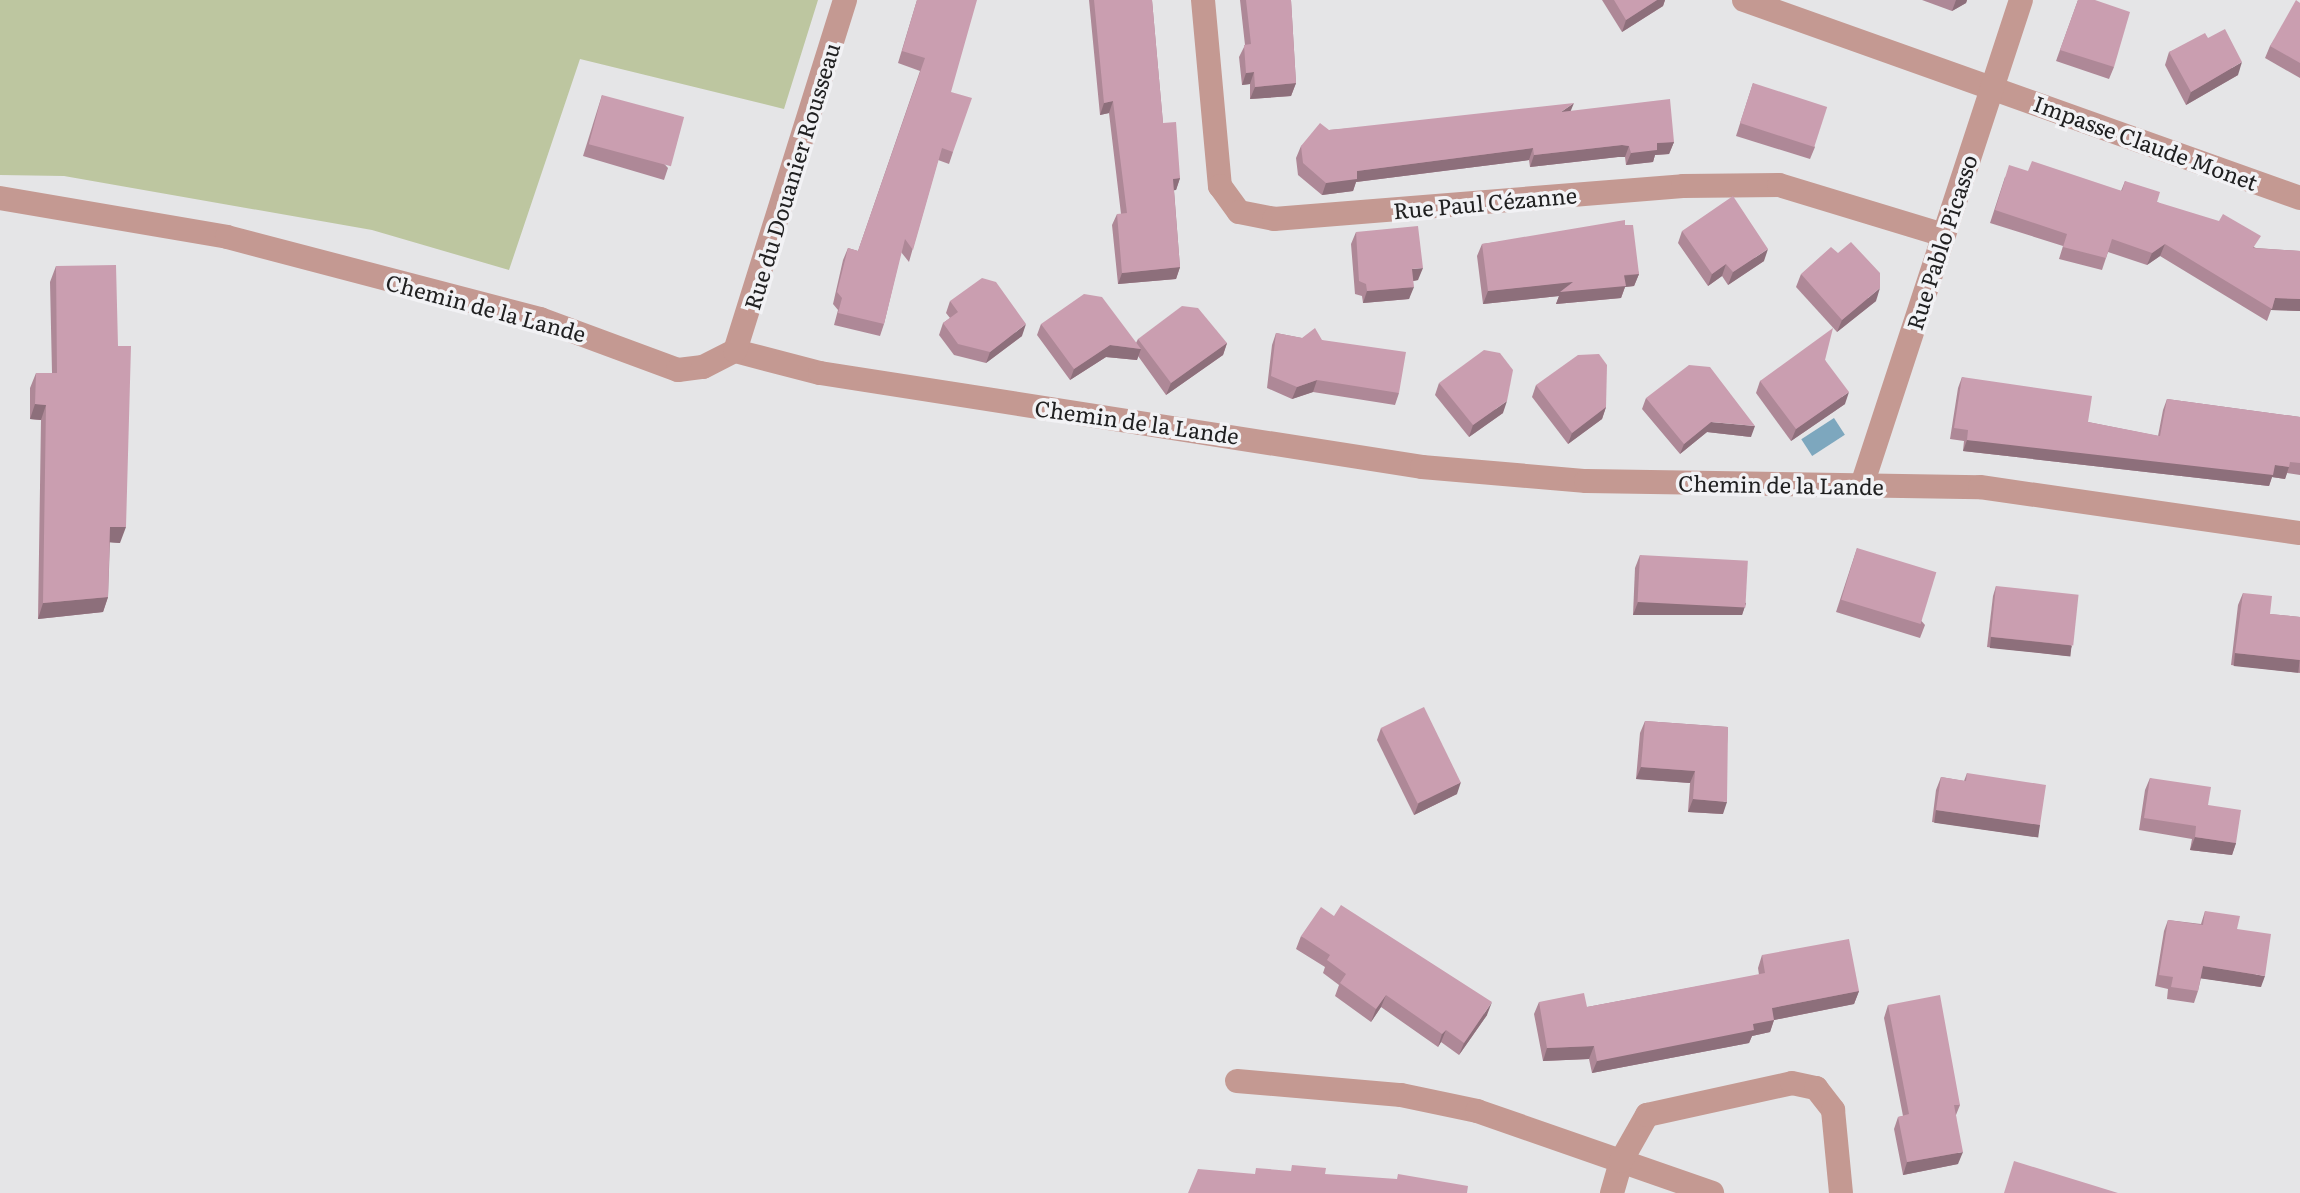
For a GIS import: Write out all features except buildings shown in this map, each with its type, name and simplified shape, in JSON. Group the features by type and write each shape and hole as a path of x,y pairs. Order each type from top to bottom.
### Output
{"street":[{"name":"Rue du Douanier Rousseau","path":"735,351 845,0"},
{"name":"Rue Paul Cézanne","path":"1203,0 1220,186 1239,212 1274,219 1683,186 1779,185 1944,235"},
{"name":"Impasse Claude Monet","path":"1744,0 1992,85 2300,198"},
{"name":"Rue Pablo Picasso","path":"1862,485 2021,0"},
{"name":"Chemin de la Lande","path":"0,198 227,237 540,319 678,370 703,367 735,351 820,373 1422,467 1586,481 1980,487 2300,533"},
{"path":"1237,1081 1401,1095 1477,1111 1712,1193"},
{"path":"1612,1193 1621,1161 1647,1115 1792,1083 1816,1088 1833,1110 1841,1193"}],"green space":[{"path":"0,0 818,0 784,109 580,59 509,270 372,230 64,176 0,175"}],"water":[{"path":"1834,418 1845,435 1812,456 1801,439"}]}
